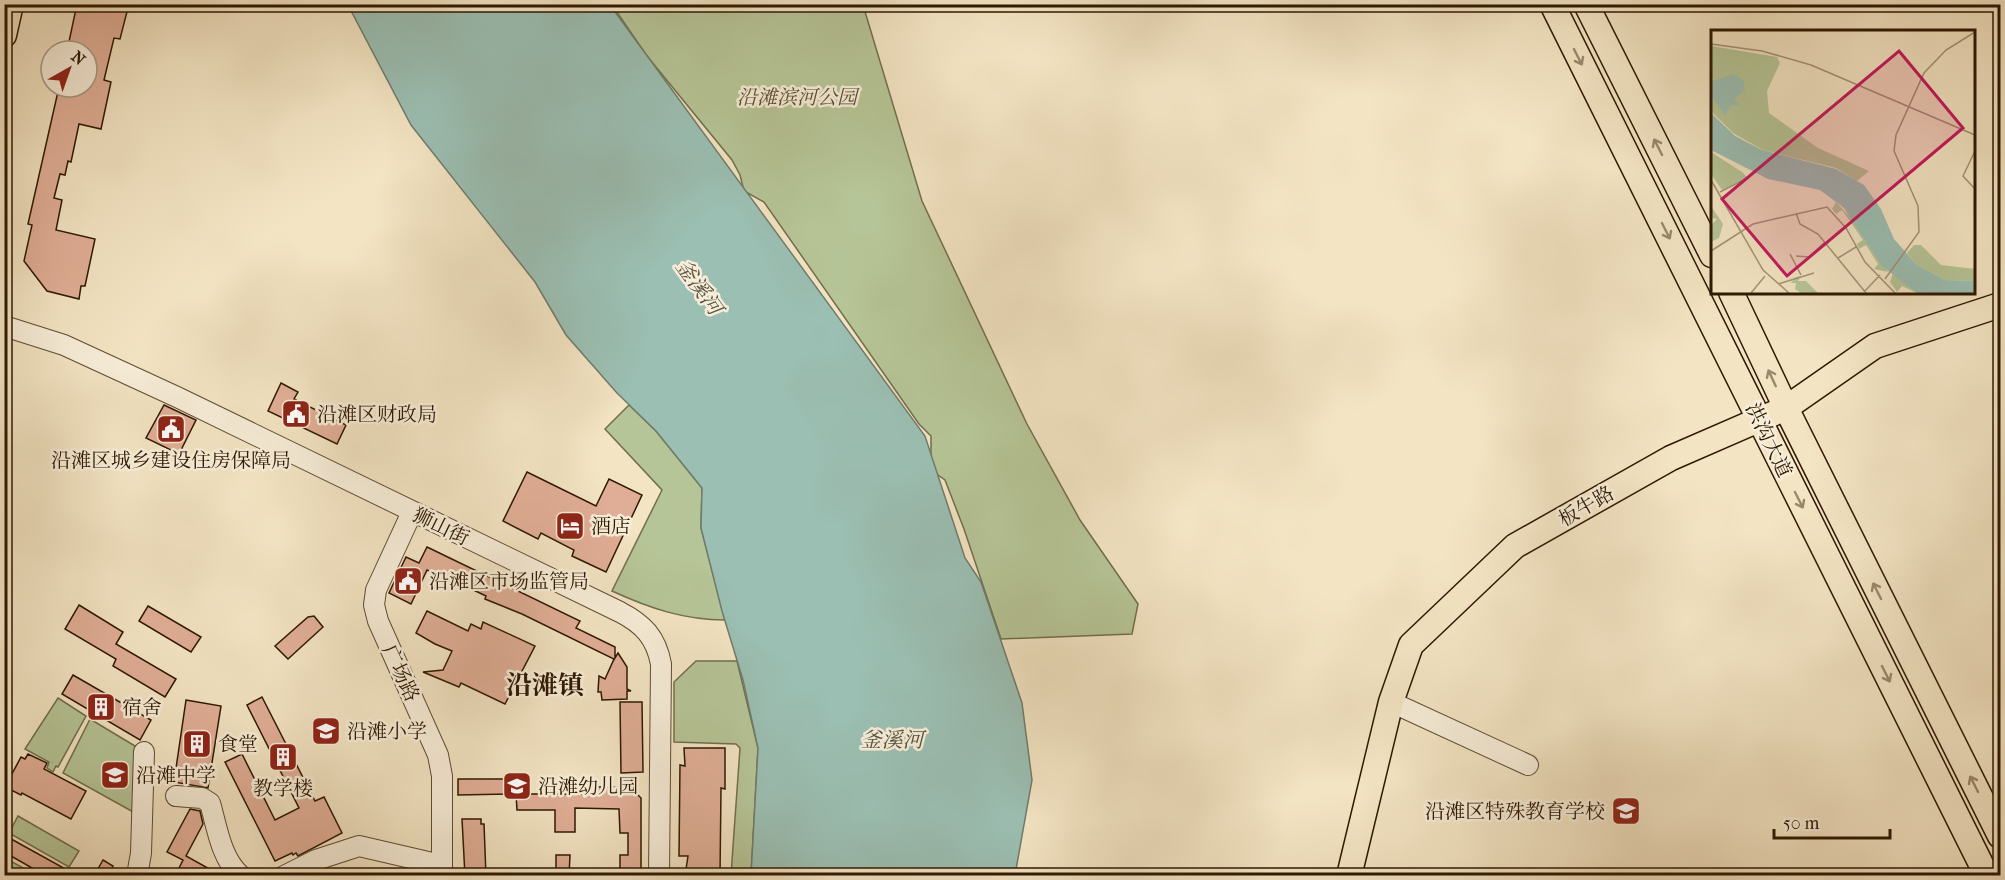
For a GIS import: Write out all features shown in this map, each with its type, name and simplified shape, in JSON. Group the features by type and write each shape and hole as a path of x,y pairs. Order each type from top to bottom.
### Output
{"main road":[{"path":"4,35 11,4"},
{"name":"洪沟大道","path":"1552,4 1988,876"},
{"path":"1586,4 1711,251"},
{"name":"洪沟大道","path":"1732,294 1786,408 2001,836"},
{"name":"板牛路","path":"1349,876 1391,702 1411,645 1515,546 1671,458 1786,408 1875,346 2001,305"}],"street":[{"name":"狮山街","path":"4,326 74,349 635,620 652,638 661,664 659,876"},
{"name":"广场路","path":"412,512 376,590 374,605 378,621 438,755 442,776 442,870"},
{"path":"1391,702 1528,765"},
{"path":"137,876 141,853 144,752"},
{"path":"176,796 202,798 210,803 227,860 241,876"},
{"path":"284,876 316,860 359,846 442,870"}],"green space":[{"name":"沿滩滨河公园","path":"612,5 863,5 922,201 1027,424 1080,520 1138,604 1132,634 1001,639 945,480 935,473 931,458 931,436 919,424 764,202 744,191 740,175 732,160 647,56"},
{"path":"629,405 656,431 702,488 701,528 725,620 695,618 667,612 612,591 662,490 605,429"},
{"path":"696,661 737,661 758,748 751,875 731,875 740,748 736,744 674,742 674,682"},
{"path":"58,698 86,716 53,772 47,768 49,762 25,749"},
{"path":"90,719 140,749 135,813 63,773"},
{"path":"18,816 79,851 69,867 9,833"},
{"path":"5,858 36,875 5,875"}],"water":[{"name":"釜溪河","path":"348,5 610,5 925,436 965,558 981,582 1022,703 1032,780 1015,875 751,875 758,748 743,680 722,611 701,528 702,488 656,431 617,393 566,335 535,282 411,125"}],"building":[{"path":"77,4 129,4 120,39 114,38 104,80 111,82 101,129 79,124 71,162 68,161 65,175 60,174 54,198 62,200 56,230 95,239 85,286 81,286 79,299 47,291 24,261 32,225 28,224 56,99 99,99 99,39 70,39"},
{"name":"沿滩区财政局","path":"281,383 298,392 294,399 346,425 337,444 268,411"},
{"name":"沿滩区城乡建设住房保障局","path":"164,405 196,420 179,454 146,438"},
{"name":"酒店","path":"527,472 596,506 609,479 642,495 606,572 572,556 574,550 541,533 538,539 503,521"},
{"path":"427,547 580,621 576,628 615,647 615,658 618,653 627,667 627,689 631,691 627,691 627,699 602,700 601,692 598,692 599,676 605,679 614,659 522,614 485,599 486,596 463,585 462,587 427,570 411,604 389,593 406,557 419,563"},
{"path":"79,605 123,632 116,644 176,679 165,697 113,666 116,659 65,629"},
{"name":"宿舍","path":"148,606 201,637 191,652 139,621"},
{"path":"427,611 468,631 471,624 481,629 483,622 535,646 505,704 461,683 459,687 423,672 443,670 452,651 416,633"},
{"path":"314,616 323,627 288,659 275,646 308,617"},
{"name":"宿舍","path":"73,675 151,720 140,740 62,694"},
{"path":"262,697 315,801 324,797 342,833 298,856 292,853 275,861 225,762 242,754 275,820 299,808 247,705"},
{"name":"食堂","path":"186,700 221,706 208,788 174,782"},
{"path":"620,702 642,702 643,772 621,773"},
{"path":"684,748 725,748 725,789 721,788 720,876 685,876 688,856 679,856 680,765 685,766"},
{"path":"28,754 47,763 44,769 86,791 71,819 22,793 21,795 5,787 21,757 25,759"},
{"path":"621,778 641,798 641,876 620,876 620,855 628,855 628,833 620,833 619,809 575,808 575,832 555,832 555,810 517,810 516,794 591,794 591,787 621,787"},
{"path":"458,779 516,779 516,794 458,795"},
{"path":"190,809 200,811 203,824 186,856 222,876 175,876 183,860 167,852"},
{"path":"462,819 481,819 481,824 484,824 486,876 465,876"},
{"path":"4,835 78,876 46,876 4,852"},
{"path":"556,855 570,855 569,876 556,876"},
{"path":"103,860 113,866 108,876 94,876"}],"place":[{"name":"沿滩区财政局","path":"296,414"},
{"name":"沿滩区城乡建设住房保障局","path":"171,429"},
{"name":"酒店","path":"570,526"},
{"name":"沿滩区市场监管局","path":"408,581"},
{"name":"宿舍","path":"101,707"},
{"name":"沿滩小学","path":"326,731"},
{"name":"食堂","path":"197,744"},
{"name":"教学楼","path":"283,757"},
{"name":"沿滩中学","path":"115,775"},
{"name":"沿滩幼儿园","path":"517,786"},
{"name":"沿滩区特殊教育学校","path":"1626,811"}],"district":[{"name":"沿滩镇","path":"545,685"}]}
